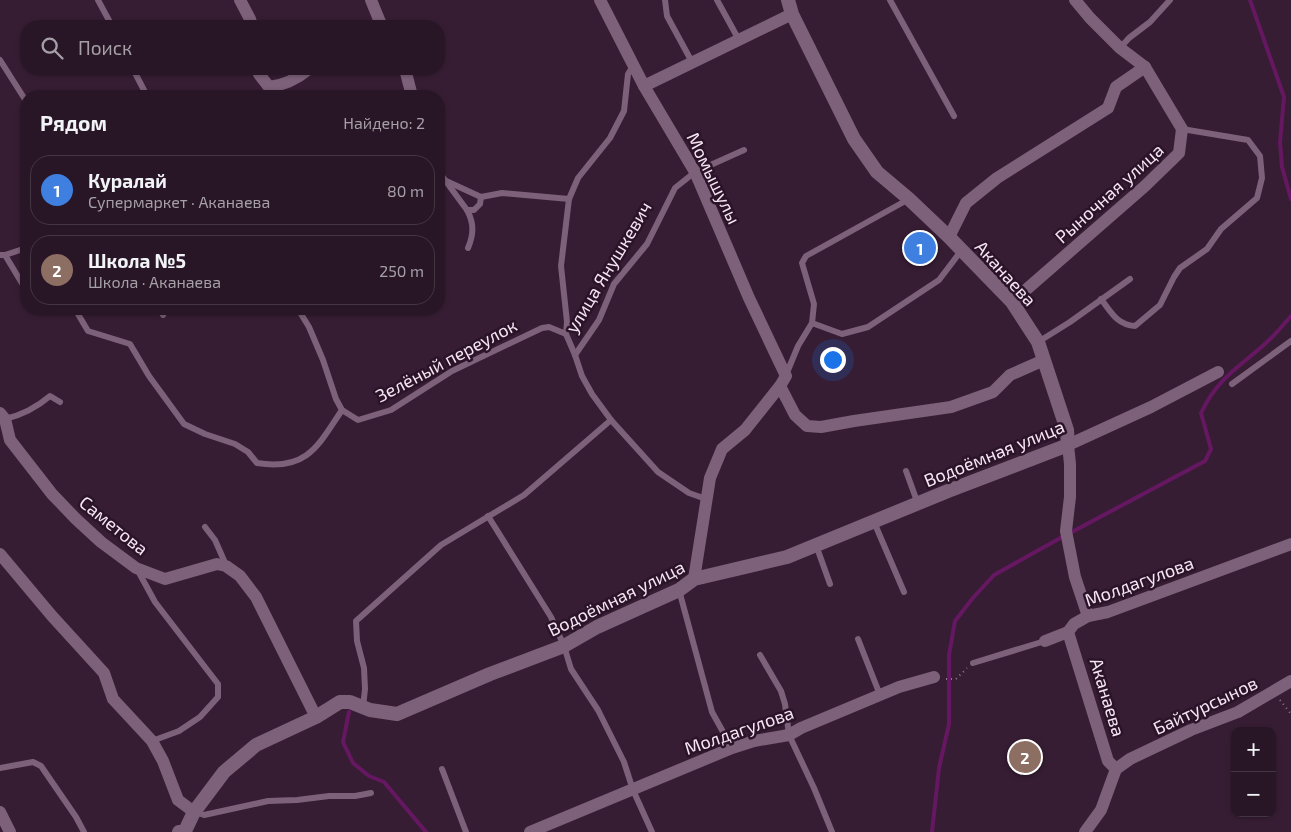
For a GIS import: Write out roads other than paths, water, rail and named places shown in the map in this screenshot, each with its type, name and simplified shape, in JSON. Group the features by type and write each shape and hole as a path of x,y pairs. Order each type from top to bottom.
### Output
{"street":[{"path":"240,0 250,20"},
{"path":"371,0 379,20"},
{"name":"Момышулы","path":"601,0 644,86 695,172 783,381"},
{"name":"Аканаева","path":"788,0 792,14 854,139 877,172 949,237 1012,302 1038,342 1067,430 1070,464 1067,536 1075,577 1088,616"},
{"path":"1076,0 1090,18 1120,48 1145,67 1182,129"},
{"path":"644,86 792,14"},
{"path":"949,237 966,202 997,178 1108,108 1116,87 1145,67"},
{"path":"260,75 269,87 283,85 302,75"},
{"path":"407,75 411,90"},
{"name":"Рыночная улица","path":"1012,302 1180,153 1182,129"},
{"path":"783,381 795,415 806,426 821,427 951,407 993,392 1010,374 1044,360"},
{"name":"Водоёмная улица","path":"183,832 194,812 224,772 256,745 316,717 340,702 350,702 362,708 397,714 490,674 564,646 597,627 679,590 694,579 787,557 1068,445 1151,407 1218,372"},
{"path":"694,579 710,478 722,449 745,430 783,381"},
{"name":"Саметова","path":"2,416 10,440 52,494 101,542 136,568 166,579 217,564 226,566"},
{"name":"Молдагулова","path":"1045,641 1068,632 1074,624 1088,616 1108,612 1291,544"},
{"path":"0,554 52,616 104,673 113,699 152,741 178,800 194,812"},
{"path":"226,566 240,576 256,597 316,717"},
{"name":"Аканаева","path":"1068,632 1108,761 1116,769"},
{"name":"Молдагулова","path":"530,832 732,748 754,741 789,735 800,728 899,687 938,678"},
{"name":"Байтурсынов","path":"1116,769 1130,760 1191,730 1238,712 1291,681"},
{"path":"1085,832 1101,810 1116,769"},
{"path":"0,812 10,832"}],"lane":[{"path":"98,0 109,20"},
{"path":"665,0 667,16 692,62"},
{"path":"717,0 739,40"},
{"path":"890,0 954,116"},
{"path":"1120,48 1150,22 1170,0"},
{"path":"0,60 20,92"},
{"path":"633,65 628,74 624,111 610,138 578,178 569,200 561,266 567,322 566,334 582,376 592,394 611,420 658,472 689,493 706,499"},
{"path":"137,75 144,90"},
{"path":"1101,299 1116,318 1125,325 1135,326 1160,305 1180,268 1207,250 1221,229 1257,198 1262,178 1260,156 1248,140 1182,129"},
{"name":"улица Янушкевич","path":"575,355 599,320 614,284 647,244 675,188 695,172 744,150"},
{"path":"445,180 481,197 502,193 569,200"},
{"path":"445,181 467,210 472,220 472,238 468,248"},
{"path":"467,210 474,210 480,204 481,197"},
{"path":"783,381 798,346 812,323 814,304 802,263 806,256 909,199"},
{"path":"20,250 3,255 20,281"},
{"path":"812,323 842,334 868,327 939,280 961,251"},
{"path":"1038,342 1130,279"},
{"path":"79,315 88,331 130,344 149,376 184,424 205,434 235,444 248,452 257,463 272,465 296,461 317,447 342,410 336,399 324,360 302,315"},
{"name":"Зелёный переулок","path":"342,410 358,420 391,410 452,371 542,328 549,326 566,334"},
{"path":"1232,384 1291,341"},
{"path":"2,416 24,413 40,405 50,396 60,402"},
{"path":"362,708 365,689 364,668 357,641 356,621 441,545 524,495 611,420"},
{"path":"906,471 918,504"},
{"path":"488,516 551,617 564,646 571,669 598,710 624,762 633,790 652,832"},
{"path":"874,522 904,592"},
{"path":"205,527 215,540 226,566"},
{"path":"816,545 830,584"},
{"path":"136,568 155,602 218,684 218,697 200,717 179,731 152,741"},
{"path":"679,590 712,712 732,748"},
{"path":"858,639 880,695"},
{"name":"Молдагулова","path":"973,663 1045,641"},
{"path":"760,655 781,691 785,704 789,735 832,832"},
{"path":"0,768 33,762 41,766 84,832"},
{"path":"442,769 466,832"},
{"path":"194,812 204,815 268,801 355,796 371,792"}],"waterway":[{"path":"1250,0 1284,97 1280,142 1282,167 1291,199"},
{"path":"1070,533 1205,461 1211,449 1201,413 1208,401 1222,381 1270,339 1291,316"},
{"path":"932,832 939,768 949,724 949,655 955,621 994,575 1064,536"},
{"path":"349,712 343,742 353,763 369,776 384,782 426,832"}],"place":[{"name":"Куралай","path":"920,248"},
{"name":"Школа №5","path":"1025,757"}]}
